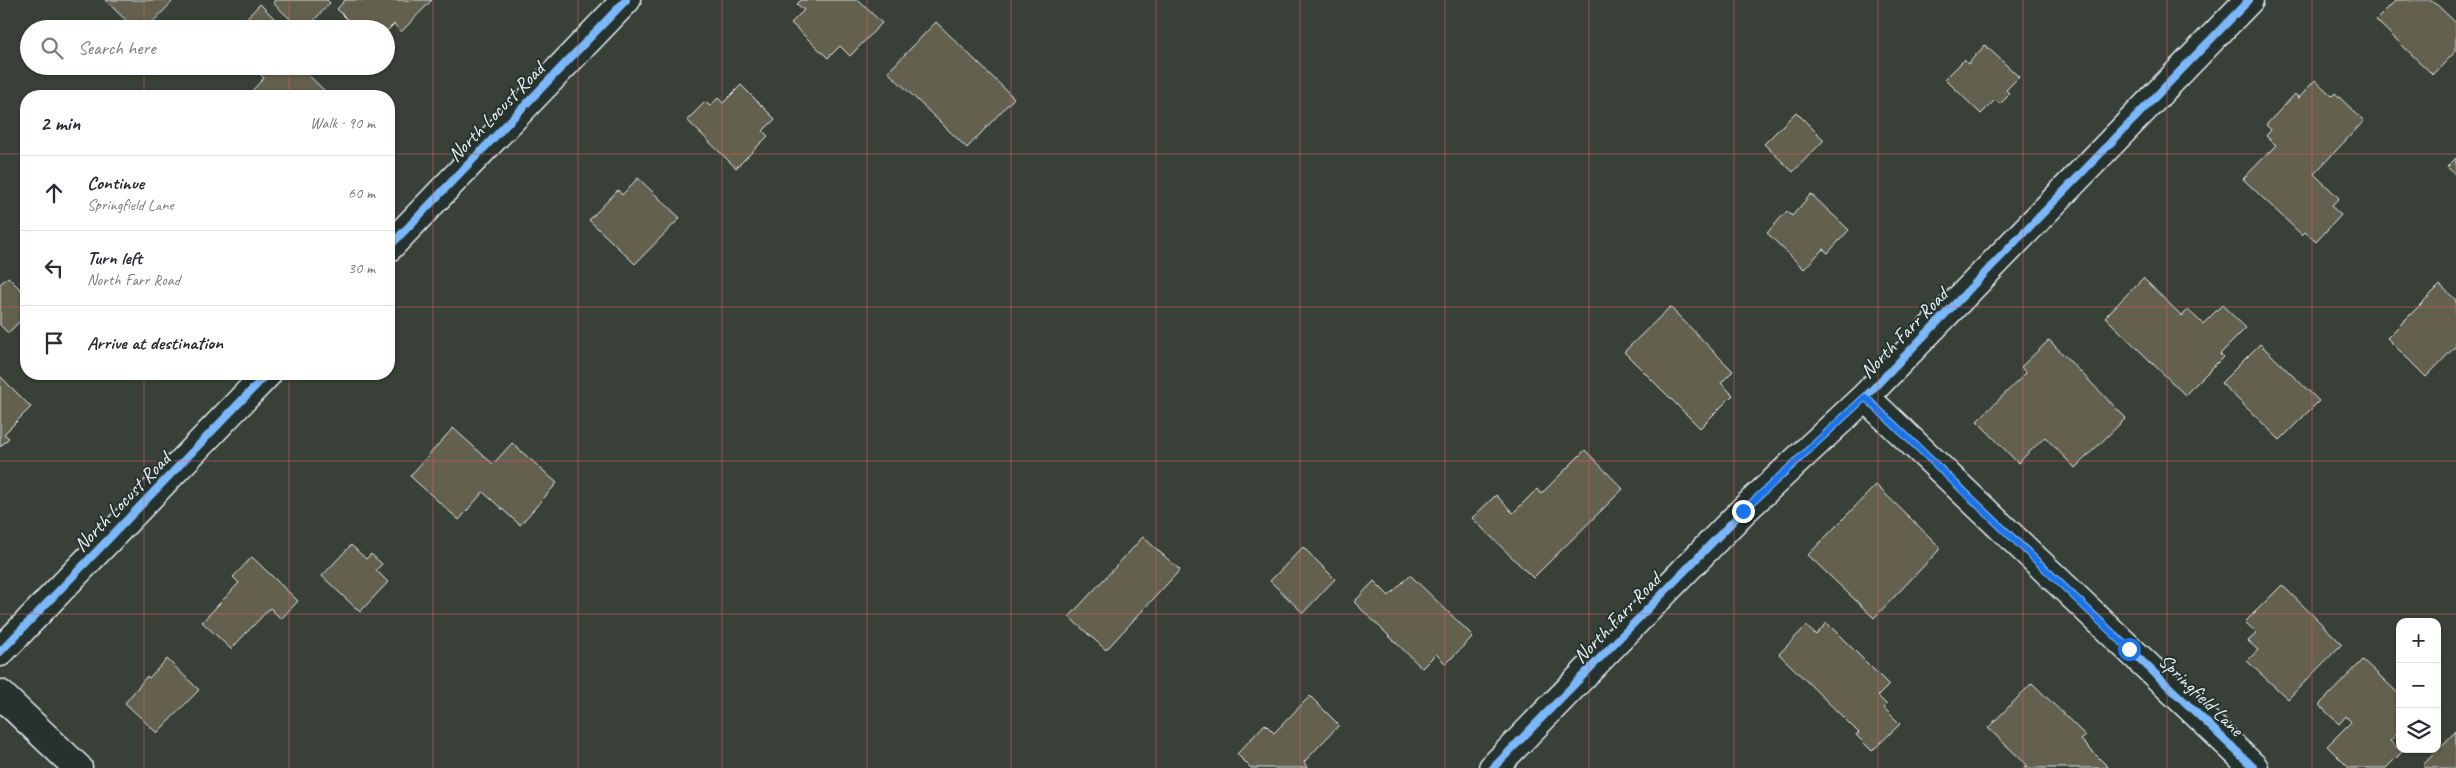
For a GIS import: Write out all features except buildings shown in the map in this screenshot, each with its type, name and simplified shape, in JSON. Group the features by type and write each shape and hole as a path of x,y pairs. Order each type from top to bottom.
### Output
{"street":[{"name":"North Locust Road","path":"395,241 626,0"},
{"name":"North Farr Road","path":"1493,768 1743,511 1865,397 2250,0"},
{"name":"North Locust Road","path":"0,652 261,380"},
{"name":"Springfield Lane","path":"1865,397 2254,768"},
{"path":"0,694 78,768"}],"cycle path":[{"path":"395,241 626,0"},
{"path":"1493,768 1743,511 1865,397 2249,0"},
{"path":"0,652 261,380"},
{"path":"1865,397 2254,768"}],"route":[{"path":"1743,511 1865,397 2129,649"}]}
